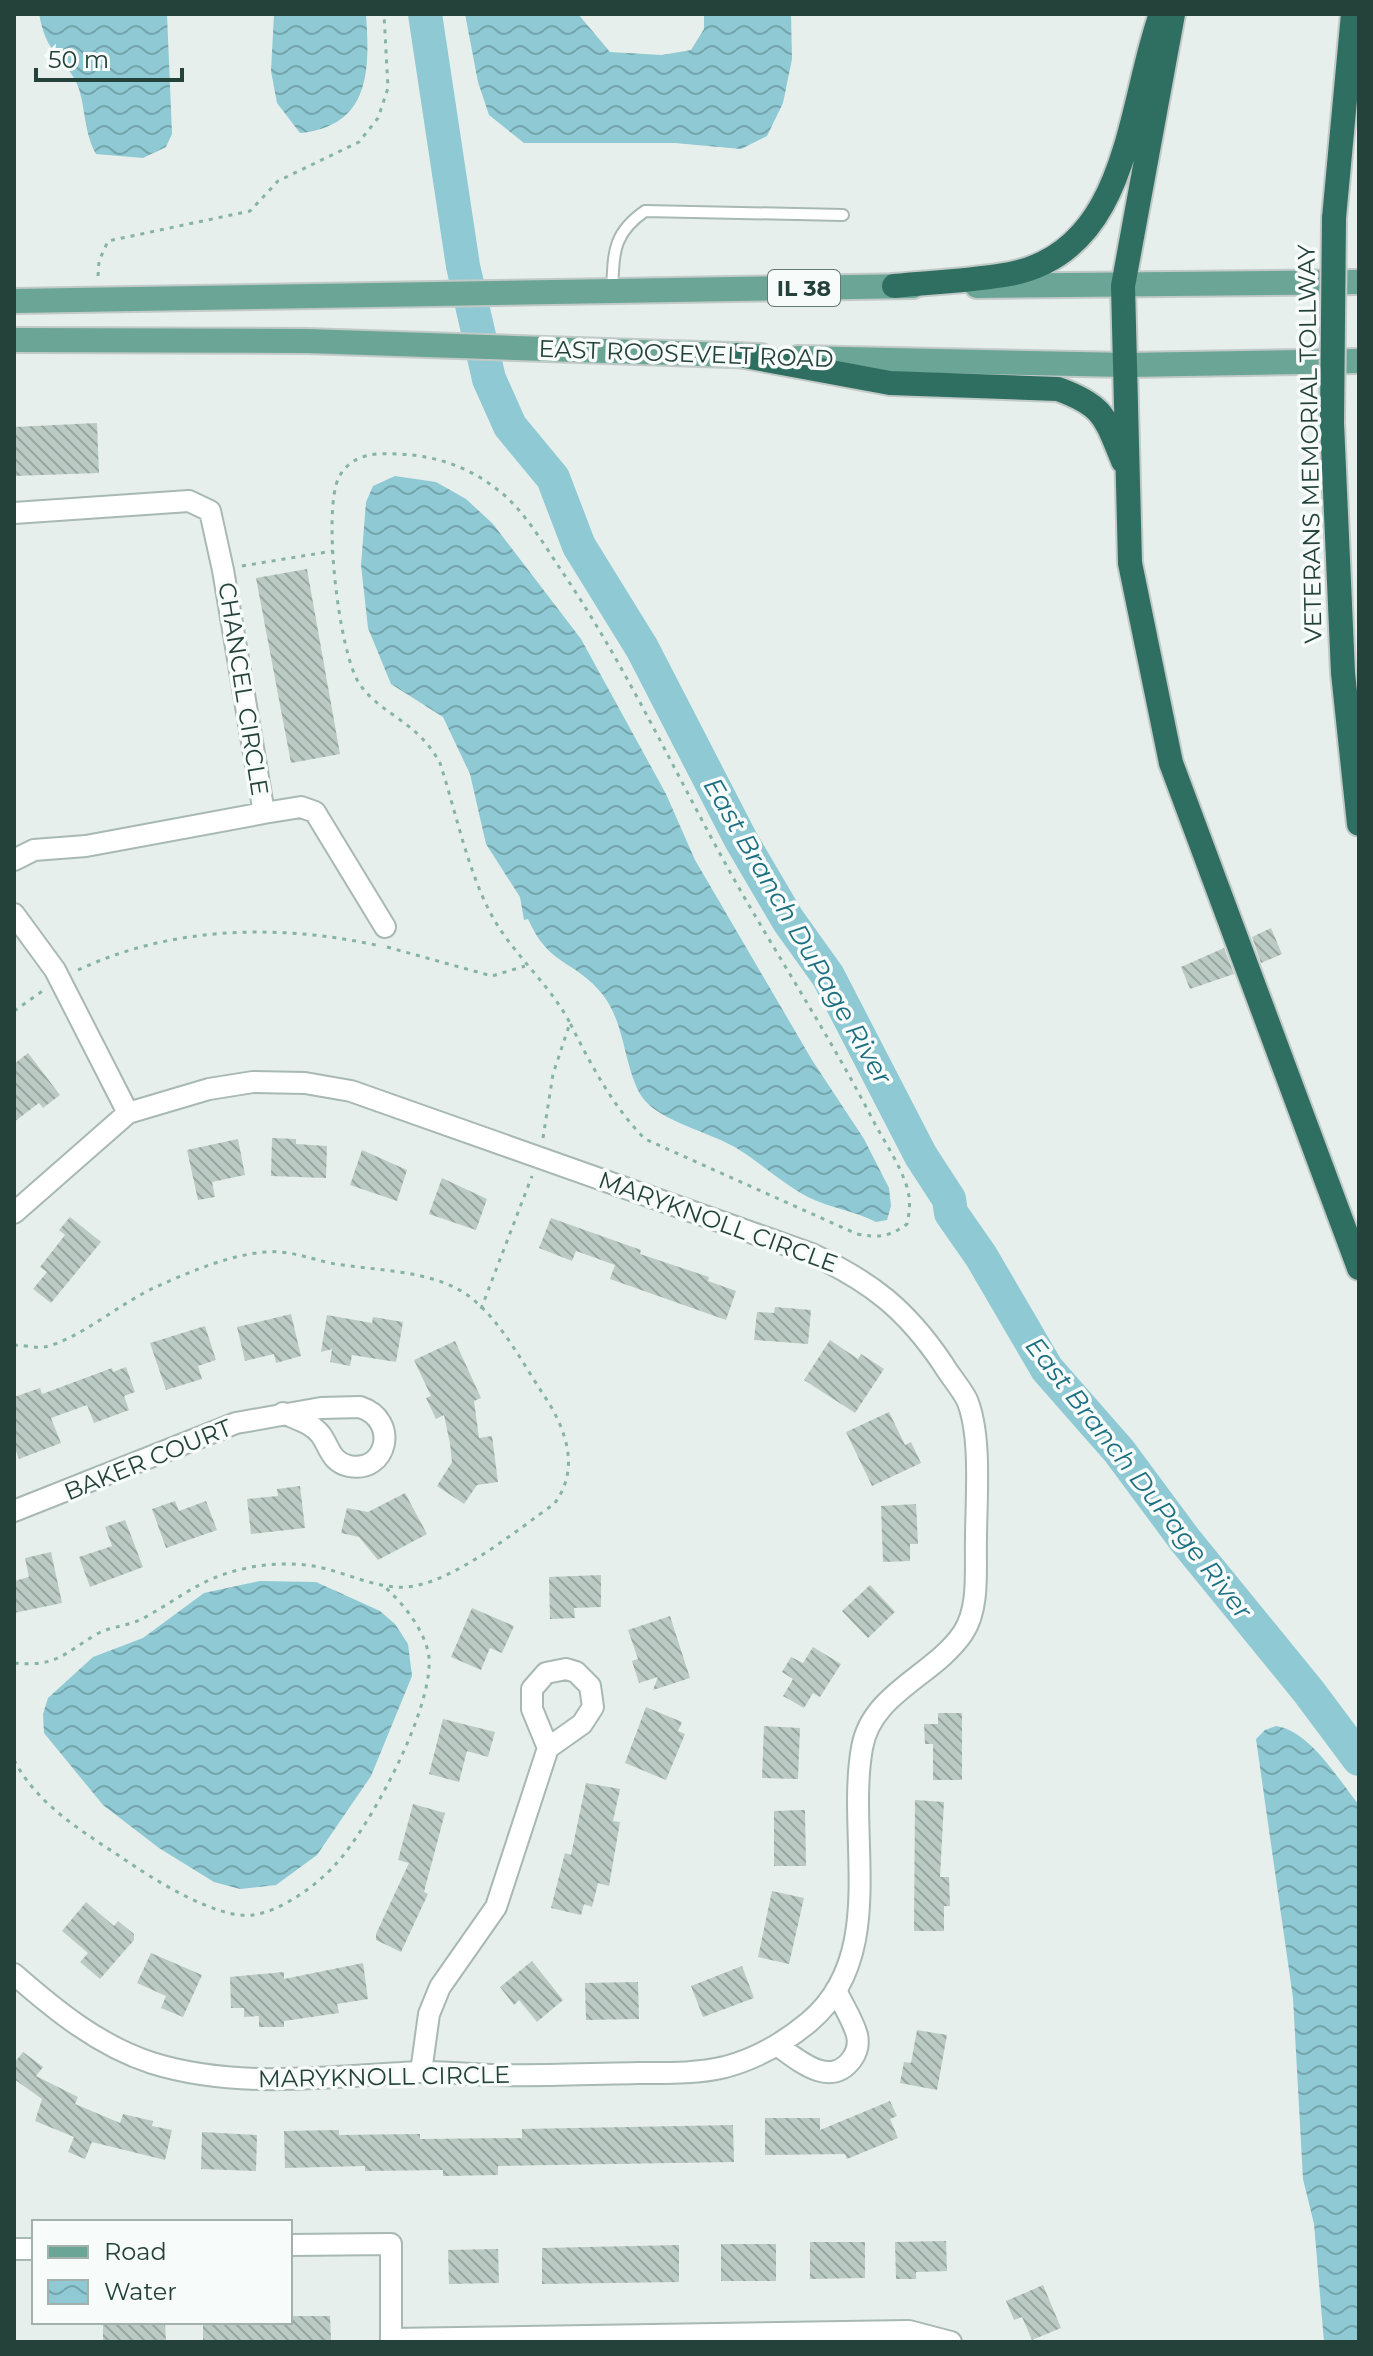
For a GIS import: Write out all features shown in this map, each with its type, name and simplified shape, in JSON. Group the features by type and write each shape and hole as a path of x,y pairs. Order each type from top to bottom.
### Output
{"highway":[{"path":"894,286 1011,274 1044,263 1081,235 1100,211 1113,182 1161,14"},
{"path":"1173,14 1123,286 1130,563 1171,763 1359,1268"},
{"name":"VETERANS MEMORIAL TOLLWAY","path":"1353,14 1334,218 1332,423 1343,673 1359,824"},
{"path":"739,355 890,383 1058,389 1079,396 1104,414 1128,475"}],"main road":[{"name":"IL 38","path":"14,301 450,292 1359,282"},
{"path":"96,300 97,339"},
{"name":"EAST ROOSEVELT ROAD","path":"14,340 498,346 869,362 1127,365 1359,361"}],"street":[{"name":"CHANCEL CIRCLE","path":"14,513 197,502 214,518 264,813 140,837 34,850 14,860"},
{"path":"264,813 301,807 315,812 385,927"},
{"path":"14,914 61,980 128,1113 14,1213"},
{"name":"MARYKNOLL CIRCLE","path":"14,1974 90,2034 150,2062 192,2073 254,2079 379,2077 421,2072 501,2075 703,2072 741,2062 777,2045 811,2020 836,1990 858,1920 860,1767 865,1736 879,1708 926,1671 964,1632 975,1584 975,1465 967,1401 902,1310 846,1270 812,1254 351,1091 305,1083 253,1082 209,1089 128,1113"},
{"name":"BAKER COURT","path":"14,1511 236,1423 283,1413 360,1407 370,1410 383,1424 385,1443 374,1460 366,1464 347,1465 331,1455 313,1428 283,1413"},
{"path":"421,2072 429,2014 440,1987 496,1907 548,1748"},
{"path":"777,2045 820,2072 831,2073 850,2062 858,2043 857,2032 836,1990"},
{"path":"292,2245 391,2244 391,2340 909,2331 951,2342"}],"lane":[{"path":"612,291 615,249 625,225 645,211 843,215"}],"path":[{"path":"96,300 99,261 108,241 250,211 278,181 359,142 378,118 388,88 384,14"},
{"path":"369,455 433,458 465,468 501,491 539,537 594,618 728,868 861,1097 907,1186 911,1206 907,1224 893,1234 878,1238 857,1234 645,1139 632,1126 587,1057 556,998 525,966 490,912 440,763 429,743 409,723 369,695 358,681 349,659 333,551 332,501 339,477 351,462 369,455"},
{"path":"223,570 333,551"},
{"path":"14,1011 81,969 144,947 227,932 282,930 325,934 412,953 492,976 525,966"},
{"path":"14,1760 25,1781 61,1816 126,1861 199,1902 232,1915 255,1915 290,1900 336,1864 364,1826 421,1712 428,1684 428,1652 414,1619 384,1586"}],"water":[{"path":"39,14 167,14 172,134 166,147 143,158 96,154 88,135 78,88 69,70 49,45"},
{"path":"274,14 366,14 367,56 361,92 353,107 323,128 300,133 277,103 271,71"},
{"path":"465,14 578,14 610,52 662,55 691,50 704,29 704,14 791,14 792,59 783,103 767,136 741,149 675,143 524,143 489,115 478,82"},
{"path":"395,476 436,482 466,499 493,524 581,639 666,794 695,860 812,1060 864,1139 889,1188 891,1206 887,1220 876,1222 808,1197 738,1149 673,1120 650,1105 636,1085 616,1019 603,995 582,975 553,955 536,935 528,919 524,920 520,897 486,844 470,774 443,717 391,684 368,628 361,565 366,502 373,486"},
{"path":"260,1581 316,1582 380,1611 395,1624 408,1644 412,1676 371,1776 317,1855 276,1885 240,1889 214,1882 159,1848 103,1805 44,1733 43,1714 48,1698 93,1657 143,1638 204,1593"},
{"path":"1276,1726 1312,1746 1359,1805 1359,2342 1324,2342 1314,2224 1303,2179 1293,1998 1256,1739 1265,1730"}],"building":[{"path":"97,423 99,473 14,476 14,427"},
{"path":"307,569 340,754 291,763 256,578"},
{"path":"1271,928 1282,954 1261,963 1252,937"},
{"path":"1224,948 1234,974 1190,989 1181,967"},
{"path":"28,1053 60,1095 43,1108 39,1103 14,1122 14,1064"},
{"path":"272,1138 296,1139 296,1144 327,1146 326,1178 271,1176"},
{"path":"238,1139 245,1175 212,1182 215,1197 198,1200 187,1150"},
{"path":"362,1150 407,1170 397,1201 350,1185"},
{"path":"442,1178 487,1199 476,1230 429,1214"},
{"path":"70,1217 101,1242 51,1303 33,1289 47,1272 40,1267 65,1235 59,1230"},
{"path":"551,1218 641,1250 640,1254 709,1277 708,1281 736,1291 726,1320 610,1279 615,1265 576,1251 572,1261 539,1248"},
{"path":"775,1307 811,1310 808,1344 754,1340 757,1312 774,1313"},
{"path":"291,1314 301,1356 276,1363 274,1354 245,1361 237,1327"},
{"path":"327,1315 372,1323 373,1317 403,1322 396,1362 352,1355 350,1366 330,1362 332,1349 321,1352"},
{"path":"205,1326 216,1360 198,1366 202,1379 166,1390 150,1343"},
{"path":"830,1340 858,1359 861,1354 884,1369 855,1413 804,1380"},
{"path":"455,1341 481,1398 474,1401 479,1438 492,1436 498,1482 477,1485 464,1504 437,1486 452,1462 450,1444 444,1415 436,1419 426,1398 431,1396 414,1360"},
{"path":"126,1367 135,1392 124,1396 129,1410 94,1423 87,1405 51,1418 61,1443 19,1459 14,1446 14,1397 40,1388 42,1394 112,1368 113,1372"},
{"path":"889,1412 905,1445 911,1442 921,1463 872,1486 846,1432"},
{"path":"300,1486 305,1528 251,1534 247,1499 278,1496 277,1489"},
{"path":"405,1493 427,1534 378,1560 359,1537 341,1533 347,1508 368,1512"},
{"path":"175,1501 179,1511 206,1501 217,1530 166,1548 152,1509"},
{"path":"916,1504 918,1544 910,1544 910,1561 883,1562 881,1506"},
{"path":"125,1520 143,1567 90,1587 79,1557 112,1546 105,1527"},
{"path":"51,1552 62,1603 14,1613 14,1581 29,1577 25,1558"},
{"path":"601,1575 601,1607 574,1608 575,1618 550,1619 549,1577"},
{"path":"870,1585 895,1612 868,1638 842,1611"},
{"path":"472,1608 514,1626 502,1653 490,1648 481,1670 451,1657"},
{"path":"670,1616 690,1678 653,1690 658,1677 639,1683 632,1661 638,1659 628,1630"},
{"path":"813,1647 841,1664 820,1697 813,1693 804,1708 783,1696 793,1679 782,1672 791,1657 803,1663"},
{"path":"646,1707 682,1722 678,1731 685,1734 666,1780 625,1763"},
{"path":"938,1713 962,1713 962,1780 933,1780 933,1744 925,1744 924,1724 938,1724"},
{"path":"443,1719 495,1732 488,1757 467,1751 459,1782 429,1774"},
{"path":"764,1726 800,1728 798,1779 762,1778"},
{"path":"586,1783 620,1789 613,1821 620,1822 609,1886 598,1883 592,1907 584,1904 581,1915 551,1908 565,1853 571,1855"},
{"path":"915,1800 944,1802 940,1877 949,1877 950,1906 944,1906 944,1931 914,1931"},
{"path":"413,1804 445,1813 424,1892 428,1894 401,1952 376,1940 376,1934 409,1863 398,1860"},
{"path":"805,1810 806,1866 774,1866 774,1811"},
{"path":"772,1891 804,1898 789,1964 758,1957"},
{"path":"86,1902 114,1926 118,1921 134,1934 134,1940 100,1979 80,1962 88,1953 62,1931"},
{"path":"151,1953 202,1975 183,2017 161,2008 166,1996 137,1983"},
{"path":"532,1961 563,2000 537,2022 519,2000 514,2005 500,1987"},
{"path":"363,1963 368,1999 337,2004 339,2013 284,2021 284,2027 259,2027 259,2016 244,2017 244,2008 231,2008 230,1977 284,1972 284,1979"},
{"path":"742,1966 754,1998 703,2017 691,1986"},
{"path":"638,1982 639,2019 586,2020 585,1983"},
{"path":"917,2030 947,2035 937,2090 900,2083 904,2062 911,2063"},
{"path":"23,2052 43,2067 36,2076 78,2097 75,2104 120,2123 123,2114 153,2121 152,2126 172,2130 165,2160 92,2142 85,2159 68,2152 74,2137 35,2121 42,2099 14,2079 14,2063"},
{"path":"890,2101 897,2116 890,2119 898,2138 847,2159 845,2154 765,2155 765,2118 820,2118 820,2130"},
{"path":"733,2125 734,2162 498,2166 498,2175 443,2176 443,2170 365,2171 365,2166 285,2168 284,2131 339,2130 339,2135 420,2134 420,2139 522,2138 522,2129"},
{"path":"202,2132 257,2135 256,2171 201,2169"},
{"path":"946,2241 947,2271 916,2272 916,2279 896,2279 895,2242"},
{"path":"810,2242 865,2242 865,2278 810,2279"},
{"path":"721,2244 776,2244 776,2281 721,2281"},
{"path":"679,2245 679,2282 542,2284 542,2248"},
{"path":"498,2249 499,2283 449,2284 448,2250"},
{"path":"1043,2285 1061,2328 1032,2340 1022,2317 1014,2320 1006,2301"},
{"path":"292,2316 330,2316 331,2341 203,2342 203,2324 292,2324"},
{"path":"103,2324 165,2324 166,2342 103,2342"}],"waterway":[{"name":"East Branch DuPage River","path":"425,14 463,266 489,379 510,426 553,478 579,546 642,648 741,840 788,920 828,976 921,1156 949,1199 951,1213 981,1256 1047,1369 1119,1451 1185,1540 1309,1692 1359,1759"}]}
